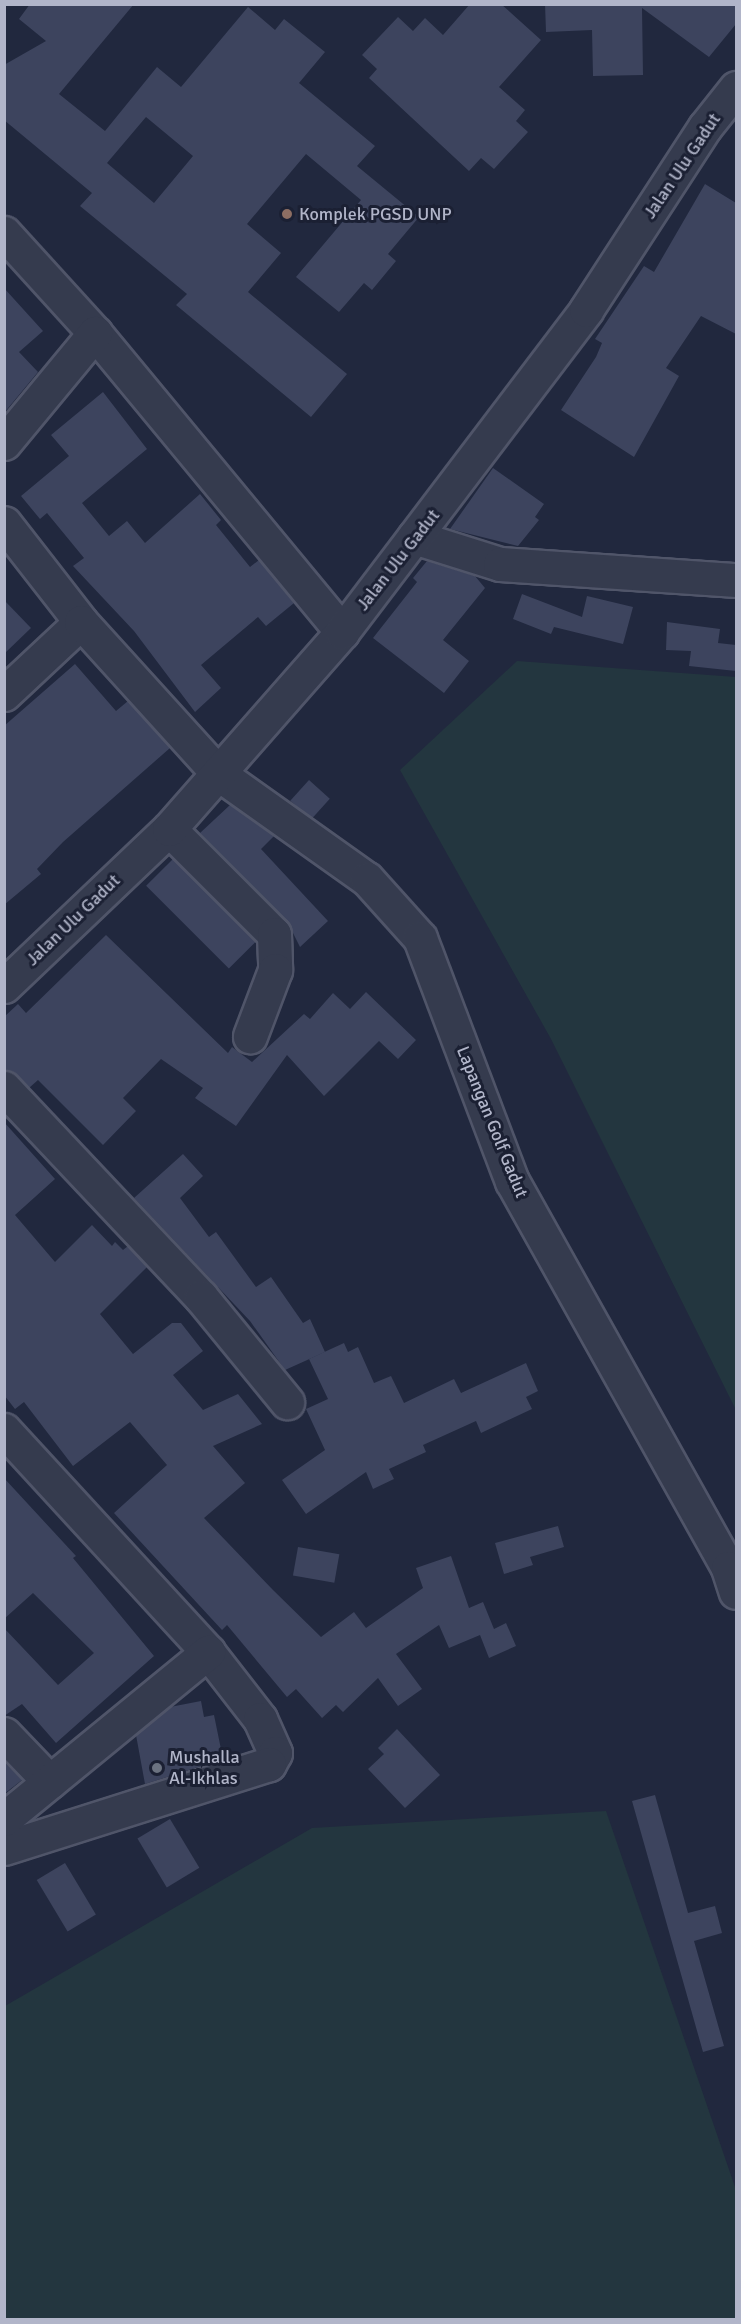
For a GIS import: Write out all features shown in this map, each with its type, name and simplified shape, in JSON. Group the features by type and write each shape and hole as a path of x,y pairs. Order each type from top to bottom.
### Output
{"street":[{"name":"Jalan Ulu Gadut","path":"4,986 169,829 342,632 579,320 705,128 736,88"},
{"path":"4,233 95,333 342,632"},
{"path":"4,443 95,333"},
{"name":"Lapangan Golf Gadut","path":"4,523 81,622 219,774 367,879 420,938 512,1181 728,1568 736,1592"},
{"path":"414,537 500,564 736,580"},
{"path":"4,694 81,622"},
{"path":"169,829 274,934 275,970 250,1036"},
{"path":"4,1088 201,1297 287,1402"},
{"path":"4,1430 208,1652 271,1737 274,1760 182,1794 4,1848"},
{"path":"4,1819 208,1652"},
{"path":"4,1734 50,1782"}],"shaded area":[{"path":"517,661 736,677 736,1410 551,1039 400,770"},
{"path":"606,1811 736,2190 736,2319 5,2319 5,2006 312,1828"}],"building":[{"path":"30,4 134,4 59,94 105,131 157,67 181,87 248,7 275,30 284,19 325,52 299,83 375,146 357,166 419,217 388,254 396,261 372,290 364,283 339,312 296,277 361,200 306,154 247,224 281,253 248,292 347,374 311,417 176,305 187,294 80,206 92,193 4,120 4,65 46,41 19,19","holes":["146,117 193,156 154,203 107,163"]},
{"path":"470,4 501,4 541,40 499,87 525,110 516,121 528,132 494,169 481,158 469,171 369,78 377,69 362,55 398,17 413,31 425,18 443,35"},
{"path":"545,4 736,4 736,24 709,57 642,8 643,75 593,76 592,30 546,32"},
{"path":"705,184 736,203 736,334 701,316 666,368 679,376 634,457 561,410 596,357 602,343 595,339 644,266 654,272"},
{"path":"4,288 43,331 19,352 38,372 4,413"},
{"path":"103,392 147,449 82,503 109,536 127,521 145,543 200,494 221,520 216,525 250,567 259,560 294,603 266,626 258,617 201,665 221,688 195,712 134,631 73,566 84,558 47,513 40,519 21,496 69,456 51,435"},
{"path":"493,468 544,504 535,517 539,520 518,546 450,529"},
{"path":"427,561 475,576 485,588 443,640 469,661 444,693 373,638 417,582 413,578"},
{"path":"522,594 582,617 587,596 633,607 623,644 554,627 551,634 513,619"},
{"path":"4,600 31,628 4,654"},
{"path":"667,622 720,629 718,643 736,645 736,671 689,666 691,651 666,650"},
{"path":"75,664 116,711 128,701 170,748 63,842 37,869 41,874 4,905 4,726"},
{"path":"309,780 330,799 311,820 290,801"},
{"path":"230,805 274,836 261,849 328,921 300,947 287,921 200,833"},
{"path":"173,859 256,942 229,969 146,886"},
{"path":"106,935 228,1053 232,1047 252,1062 304,1014 310,1019 333,993 350,1009 366,992 416,1040 398,1059 379,1041 324,1096 287,1055 236,1126 195,1098 203,1088 161,1059 123,1098 136,1111 103,1145 38,1080 29,1088 4,1070 4,1017 18,1004 26,1013"},
{"path":"4,1122 55,1179 15,1215 55,1262 92,1225 112,1246 115,1242 123,1250 128,1246 147,1267 100,1314 133,1354 172,1323 181,1323 203,1351 173,1375 203,1410 238,1394 262,1424 213,1446 245,1483 204,1518 273,1590 321,1637 354,1612 366,1628 423,1588 416,1568 451,1556 469,1608 483,1602 494,1629 506,1623 516,1646 489,1658 480,1635 449,1648 439,1625 396,1654 422,1689 398,1706 378,1678 343,1712 336,1705 322,1718 296,1689 287,1697 227,1625 222,1630 114,1513 167,1465 130,1422 73,1466 24,1402 15,1409 4,1395"},
{"path":"183,1154 203,1176 180,1198 209,1237 216,1232 256,1287 271,1277 303,1323 310,1319 325,1352 285,1370 250,1321 134,1198"},
{"path":"344,1343 348,1352 358,1347 374,1383 391,1376 404,1403 454,1379 461,1393 526,1363 538,1391 526,1397 532,1409 481,1433 476,1421 423,1445 426,1452 389,1469 394,1479 373,1489 366,1472 306,1514 282,1480 325,1450 306,1409 328,1399 309,1359"},
{"path":"4,1478 76,1556 73,1558 154,1656 56,1743 22,1704 4,1716 4,1628 58,1685 94,1653 33,1593 4,1619"},
{"path":"558,1526 564,1547 530,1557 533,1565 504,1574 495,1543"},
{"path":"298,1547 339,1554 334,1583 293,1576"},
{"path":"201,1701 204,1717 214,1715 223,1759 145,1784 136,1735 170,1707"},
{"path":"397,1729 440,1775 405,1808 368,1769 384,1754 378,1748"},
{"path":"4,1762 22,1780 4,1794"},
{"path":"655,1795 688,1913 715,1906 722,1933 694,1941 724,2046 703,2052 632,1801"},
{"path":"170,1819 199,1868 167,1887 137,1839"},
{"path":"65,1863 96,1914 68,1931 37,1880"}],"place":[{"name":"Komplek PGSD UNP","path":"287,214"},
{"name":"Mushalla Al-Ikhlas","path":"157,1768"}]}
